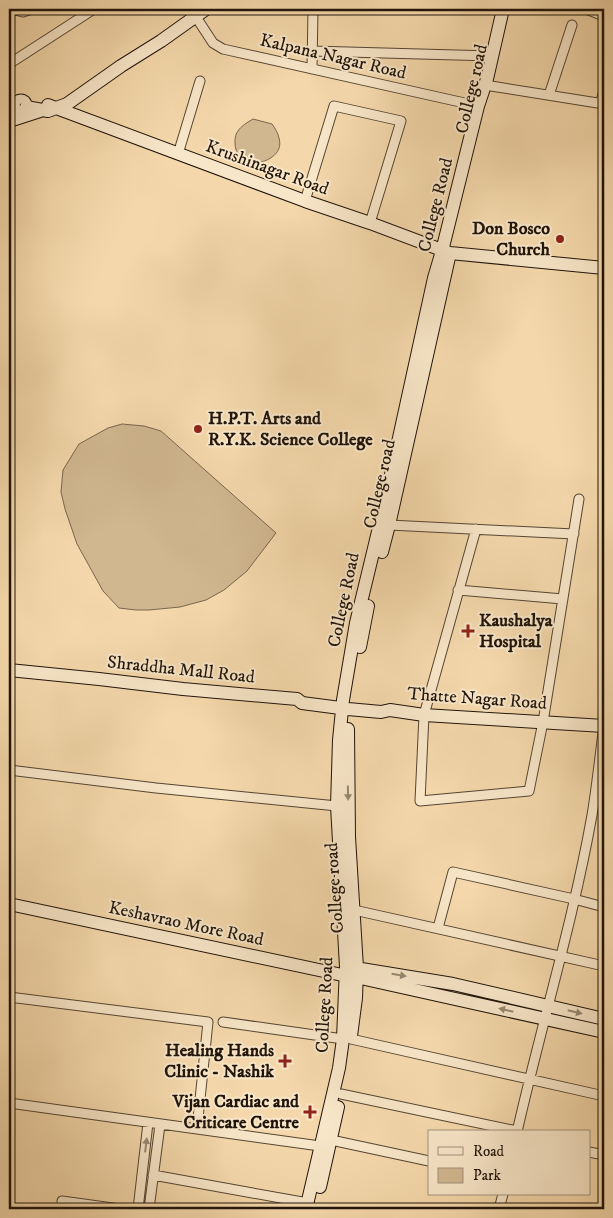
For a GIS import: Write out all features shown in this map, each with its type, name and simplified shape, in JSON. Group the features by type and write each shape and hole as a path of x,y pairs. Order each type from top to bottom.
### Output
{"street":[{"path":"11,9 23,12 32,9"},
{"path":"9,64 94,9"},
{"path":"9,119 67,104 206,9"},
{"path":"312,69 313,9"},
{"name":"College Road","path":"352,972 344,838 337,806 339,740 346,705 356,623 383,511 426,312 446,252 478,106 487,79 503,9"},
{"name":"College road","path":"310,1207 326,1143 341,1094 347,1039 356,998 352,972 354,910 344,838 347,746 346,705 370,597 389,525 446,252 470,173 509,9"},
{"path":"586,9 604,16"},
{"name":"Kalpana Nagar Road","path":"196,17 214,42 223,49 478,106"},
{"path":"549,95 572,25"},
{"path":"312,51 492,56"},
{"path":"178,154 200,81"},
{"path":"491,86 602,104 604,91"},
{"path":"9,92 18,105 49,108"},
{"path":"9,119 18,105"},
{"path":"306,201 334,106 401,121 370,223"},
{"name":"Krushinagar Road","path":"49,108 73,114 446,252 604,268"},
{"path":"476,529 424,714 420,801 529,791 543,722 580,498"},
{"path":"389,525 574,534"},
{"path":"458,590 563,600"},
{"name":"Shraddha Mall Road","path":"9,670 297,699 302,703 346,705"},
{"name":"Thatte Nagar Road","path":"346,705 382,705 390,710 424,714 604,726"},
{"path":"517,1130 574,899 592,815 604,726"},
{"path":"9,770 156,788 337,806"},
{"path":"438,928 453,872 604,907"},
{"path":"9,895 49,907 276,954 604,1032"},
{"name":"Keshavrao More Road","path":"9,904 352,972"},
{"path":"354,910 604,966"},
{"path":"352,972 453,984 604,1019"},
{"path":"9,997 208,1022 197,1128"},
{"path":"222,1022 347,1039 604,1096"},
{"name":"College Road","path":"326,1143 339,1068 347,1039"},
{"path":"341,1094 512,1130"},
{"path":"9,1103 160,1125 326,1143 428,1161"},
{"path":"138,1209 148,1123"},
{"path":"148,1209 160,1125"},
{"path":"590,1152 604,1155"},
{"path":"153,1175 310,1207"},
{"path":"499,1209 502,1196"},
{"path":"62,1201 120,1209"}],"green space":[{"path":"253,119 272,124 278,134 280,144 279,149 272,157 262,162 251,164 238,153 235,147 235,140 239,129"},
{"path":"122,424 144,426 161,431 276,533 247,571 224,590 206,600 180,607 149,610 119,608 103,591 77,544 61,492 63,470 79,444 108,428"}],"place":[{"name":"Don Bosco Church","path":"560,239"},
{"name":"H.P.T. Arts and R.Y.K. Science College","path":"198,429"},
{"name":"Kaushalya Hospital","path":"468,631"},
{"name":"Healing Hands Clinic - Nashik","path":"285,1061"},
{"name":"Vijan Cardiac and Criticare Centre","path":"310,1112"}]}
